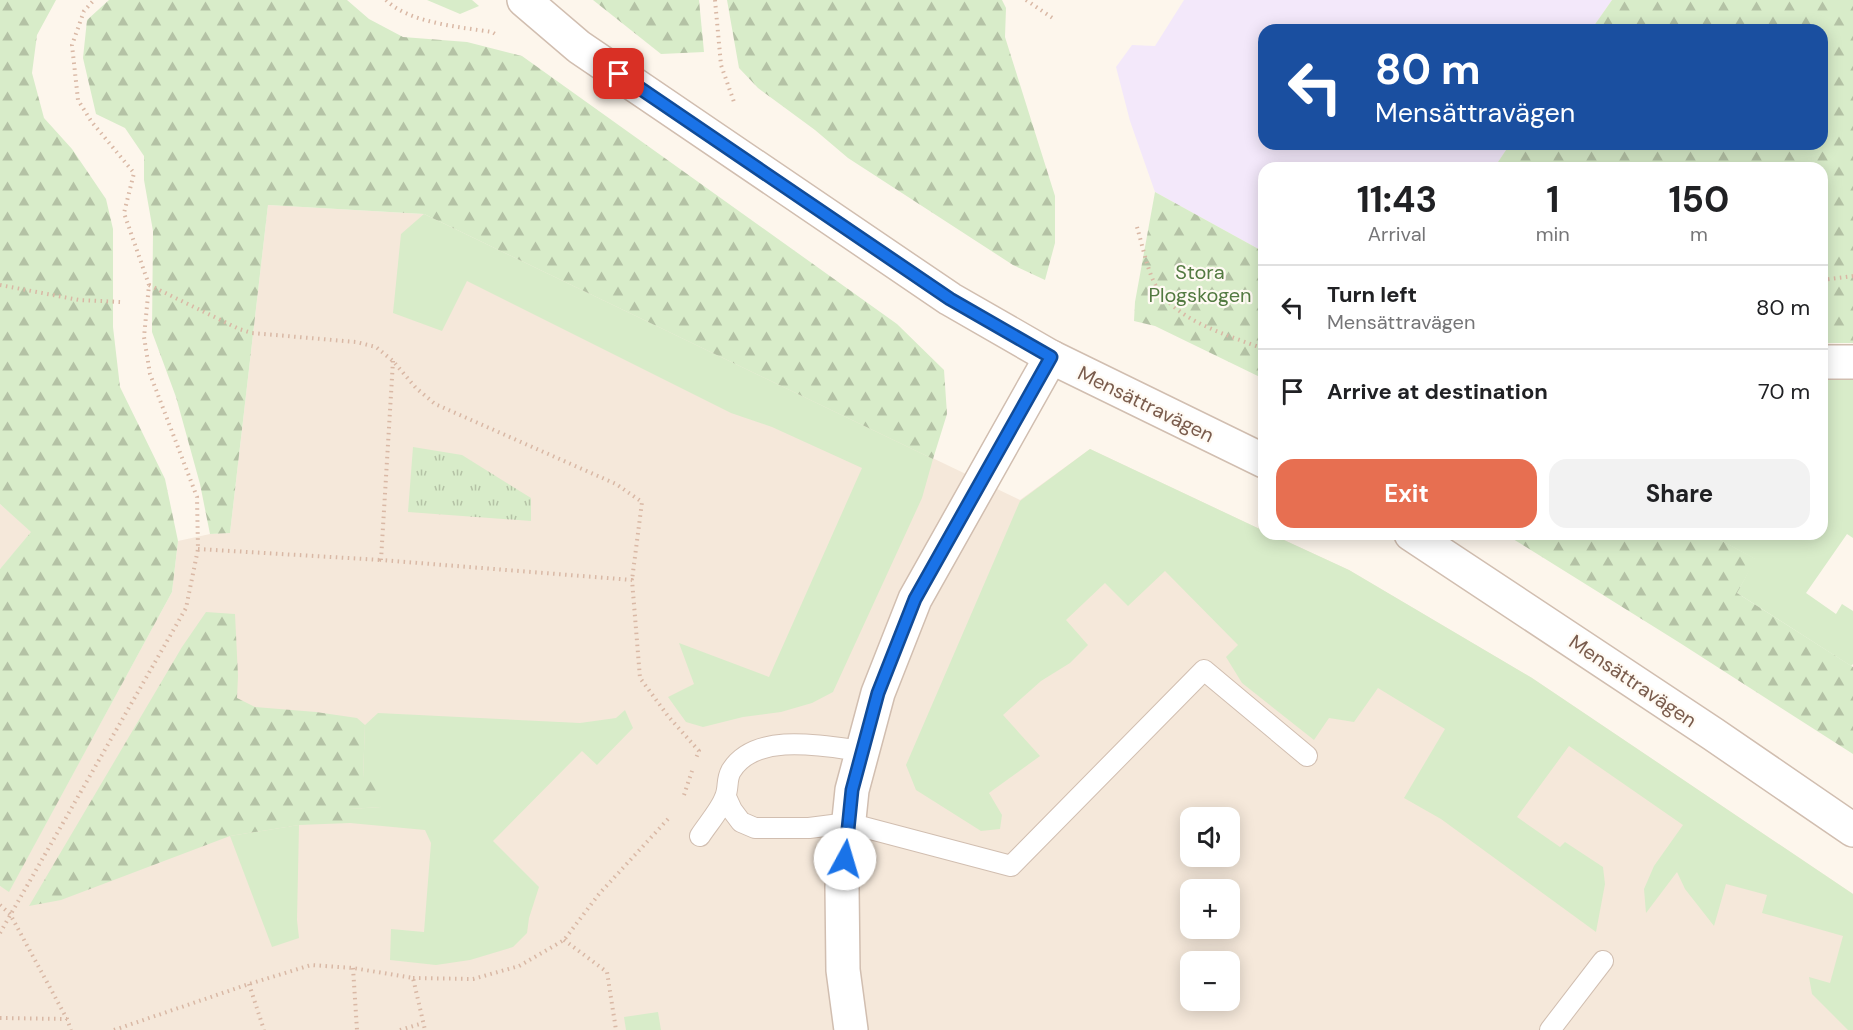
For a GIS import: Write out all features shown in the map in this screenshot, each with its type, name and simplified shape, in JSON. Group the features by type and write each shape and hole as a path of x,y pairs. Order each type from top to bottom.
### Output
{"street":[{"name":"Mensättravägen","path":"524,0 579,47 950,299 1051,357 1258,458"},
{"path":"851,1030 843,970 842,886 852,790 878,693 915,599 1051,357"},
{"path":"1828,362 1853,362"},
{"name":"Mensättravägen","path":"1420,540 1713,734 1853,830"}],"lane":[{"path":"862,751 819,745 783,744 758,750 743,758 733,768 726,780 726,797 741,822 755,828 809,828 848,823 1011,866 1204,670 1308,756"},
{"path":"700,836 726,797"},
{"path":"1550,1030 1603,961"}],"path":[{"path":"0,933 186,608 198,549 197,497 150,374 144,337 149,285 124,213 134,173 91,121 78,100 72,45 84,11 94,0"},
{"path":"386,0 394,9 439,24 492,32 501,37"},
{"path":"715,0 721,64 737,109"},
{"path":"1026,0 1054,19"},
{"path":"1137,227 1153,280 1167,302 1195,321 1258,347"},
{"path":"1828,279 1853,276"},
{"path":"0,285 79,300 121,302"},
{"path":"149,285 239,329 252,333 356,342 376,347 435,404 616,484 642,502 632,580 640,678 668,716 699,751 679,803"},
{"path":"381,560 393,361"},
{"path":"198,549 381,560 632,580"},
{"path":"114,1030 311,965 353,968 413,978 473,980 519,966 564,940 599,894 674,811"},
{"path":"0,905 10,914 68,1019 71,1030"},
{"path":"564,940 607,972 616,1030"},
{"path":"353,968 357,1030"},
{"path":"413,978 425,1030"},
{"path":"249,984 264,1030"},
{"path":"0,1018 68,1019"},
{"path":"400,1030 423,1023"}],"shaded area":[{"path":"1184,0 1612,0 1595,24 1258,24 1258,150 1506,150 1498,162 1258,162 1258,249 1155,192 1130,121 1116,67 1132,45 1155,46"},
{"path":"268,205 424,214 1020,500 1090,449 1258,528 1258,540 1284,540 1349,570 1532,678 1853,894 1853,1030 0,1030 0,886 9,891 172,592 178,541 210,534 230,533"},
{"path":"0,504 32,532 0,569"}],"green space":[{"path":"0,0 56,0 37,35 32,73 44,118 72,149 106,199 113,229 113,327 120,387 165,479 178,541 172,592 9,892 0,886 0,569 31,532 0,504"},
{"path":"109,0 347,0 369,19 403,37 467,42 522,56 897,324 944,370 947,414 933,459 424,214 268,205 230,533 210,534 200,484 176,397 152,332 153,231 144,180 144,156 125,128 96,114 83,58 87,20"},
{"path":"427,0 472,0 479,6 460,14"},
{"path":"593,0 699,0 704,52 661,54"},
{"path":"727,0 1002,0 1006,8 1005,37 1055,196 1055,243 1045,280 1013,265 848,158 815,130 758,88 739,68"},
{"path":"1612,0 1853,0 1853,343 1828,343 1828,162 1498,162 1506,150 1828,150 1828,24 1595,24"},
{"name":"Stora Plogskogen","path":"1155,192 1258,249 1258,376 1155,326 1134,321 1135,302"},
{"path":"424,214 933,459 922,498 833,692 812,703 781,712 743,717 703,727 686,722 668,697 694,684 679,643 769,677 862,468 772,427 731,413 467,281 442,331 393,313 401,234"},
{"path":"1853,379 1853,538 1847,534 1806,593 1836,614 1842,604 1853,611 1853,664 1851,666 1737,593 1755,559 1720,540 1828,540 1828,380"},
{"path":"413,447 462,455 531,498 531,521 408,512"},
{"path":"1090,449 1258,528 1258,540 1284,540 1349,570 1532,678 1853,894 1853,1030 1848,1030 1812,994 1809,977 1830,983 1843,936 1762,913 1767,895 1726,884 1714,926 1685,889 1677,872 1646,913 1644,889 1654,866 1683,825 1569,746 1517,817 1560,847 1565,842 1603,867 1605,884 1596,932 1441,819 1404,798 1445,729 1378,688 1354,722 1329,718 1314,740 1242,683 1226,657 1238,645 1165,571 1128,606 1105,583 1066,620 1088,645 1070,663 1041,681 1003,715 1040,756 989,793 1002,815 1000,829 981,831 916,790 906,765 1020,501"},
{"path":"1515,540 1720,540 1756,559 1737,593 1853,667 1853,754"},
{"path":"206,612 235,614 237,698 255,707 357,718 365,725 363,778 378,782 381,807 350,809 350,823 299,825 230,836 61,900 29,906 182,647"},
{"path":"625,710 633,728 597,765 582,751 493,841 539,887 529,918 527,933 513,947 470,960 436,965 390,960 391,929 424,932 431,843 425,830 350,823 350,809 381,807 363,779 365,725 378,713 580,723 616,718"},
{"path":"299,825 297,920 299,938 272,947 230,836"},
{"path":"658,1012 661,1030 626,1030 624,1017"}],"route":[{"path":"619,74 950,299 1051,357 915,599 878,693 852,790 845,859"}]}
